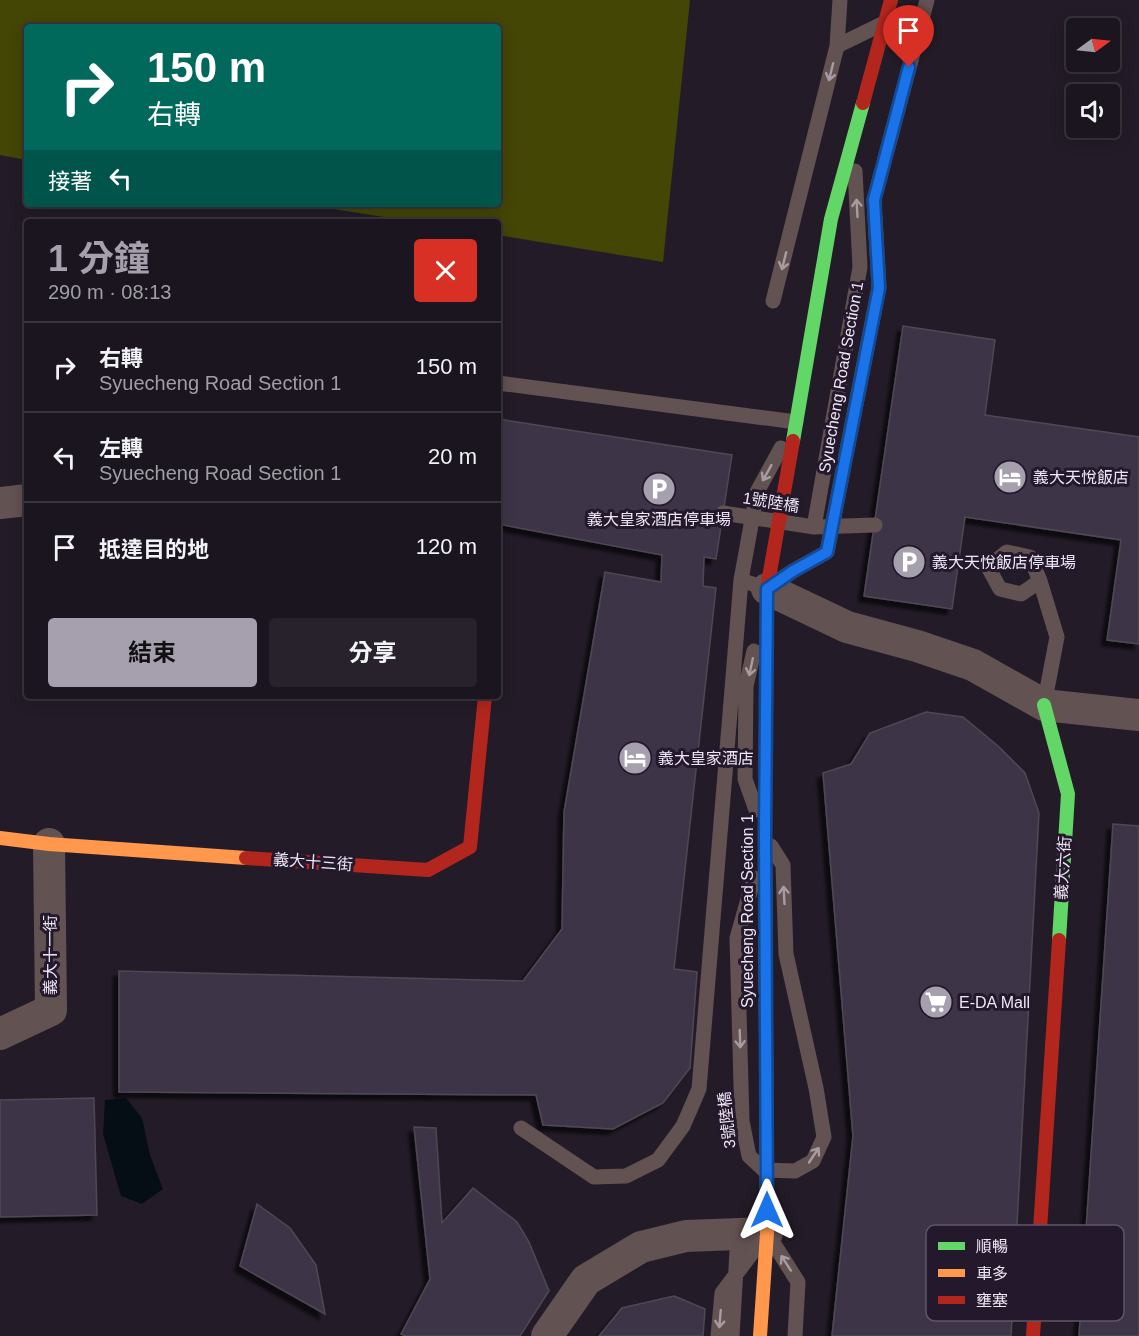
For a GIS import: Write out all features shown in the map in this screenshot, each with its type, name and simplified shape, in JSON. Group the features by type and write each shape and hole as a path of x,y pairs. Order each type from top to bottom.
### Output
{"street":[{"path":"879,0 885,23"},
{"path":"891,0 831,219 796,422 754,585 847,627 917,645 974,665 1044,705 1139,716"},
{"path":"0,503 24,500"},
{"name":"義大十三街","path":"0,838 49,844 428,870 470,847 485,699"},
{"name":"義大六街","path":"1040,1225 1068,794 1044,705"},
{"name":"Syuecheng Road Section 1","path":"760,1336 753,1233 765,943 765,836"},
{"name":"義大十一街","path":"0,1034 51,1010 49,844"},
{"path":"547,1336 586,1280 641,1247 686,1236 753,1233"},
{"name":"義大六街","path":"1033,1336 1034,1321"}],"lane":[{"path":"773,302 837,46 840,0"},
{"name":"Syuecheng Road Section 1","path":"754,585 793,571 827,552 879,288 874,200 927,0"},
{"path":"837,46 885,23"},
{"name":"1號陸橋","path":"814,527 860,267 853,141"},
{"path":"501,383 796,422 757,492 754,585 699,1089 683,1126 658,1160 626,1176 594,1178 521,1128"},
{"name":"1號陸橋","path":"723,513 814,527 874,525"},
{"path":"1040,581 1057,637 1044,705"},
{"name":"3號陸橋","path":"754,585 746,686 745,778 765,836 783,865 786,954 816,1088 824,1137 813,1161 795,1171 764,1170 749,1156 742,1121 737,938 765,836"},
{"path":"765,943 786,919"},
{"path":"718,1336 722,1293 736,1274 753,1233 798,1282 795,1336"},
{"name":"Syuecheng Road Section 1","path":"732,1336 736,1274 753,1233"}],"shaded area":[{"path":"0,0 690,0 663,262 501,235 501,219 396,219 322,207 501,207 501,24 24,24 24,159 0,155"},
{"path":"126,1098 142,1118 150,1155 163,1189 142,1204 121,1196 103,1134 105,1100"}],"building":[{"name":"義大天悅飯店","path":"903,326 995,340 985,415 1139,437 1139,644 1107,640 1121,540 965,517 952,609 864,596"},
{"name":"義大皇家酒店","path":"501,419 732,455 716,559 704,557 703,586 716,588 674,969 697,972 690,1068 663,1103 613,1129 543,1125 536,1095 119,1092 119,971 523,981 562,929 564,812 605,572 661,582 662,555 501,525"},
{"name":"E-DA Mall","path":"926,712 963,717 998,746 1025,773 1039,813 1017,1225 926,1225 926,1321 1012,1321 1011,1336 832,1336 853,1136 823,773 851,764 870,733"},
{"path":"1113,824 1139,826 1139,1336 1079,1336 1080,1321 1124,1321 1124,1225 1086,1225"},
{"path":"94,1098 97,1215 0,1217 0,1100"},
{"path":"414,1127 436,1128 442,1223 473,1188 517,1222 529,1242 549,1291 520,1336 406,1336 401,1334 430,1279"},
{"path":"257,1204 290,1228 316,1265 325,1314 240,1266"},
{"path":"674,1296 705,1309 703,1336 599,1336 622,1308"}],"traffic: fast":[{"path":"793,441 831,219 863,103"},
{"path":"1044,705 1068,794 1059,940"}],"traffic: slow":[{"path":"0,838 49,844 246,858"},
{"path":"760,1336 767,1233 765,839"}],"traffic: jam":[{"path":"863,103 891,0"},
{"path":"765,839 767,589 793,441"},
{"path":"246,858 428,870 470,847 485,699"},
{"path":"1040,1225 1059,940"},
{"path":"1033,1336 1034,1321"}],"place":[{"name":"義大天悅飯店","path":"1010,477"},
{"name":"義大皇家酒店停車場","path":"659,489"},
{"name":"義大天悅飯店停車場","path":"909,562"},
{"name":"義大皇家酒店","path":"635,758"},
{"name":"E-DA Mall","path":"936,1002"}],"route":[{"path":"767,1210 765,836 767,589 827,552 879,288 874,200 909,67"}]}
